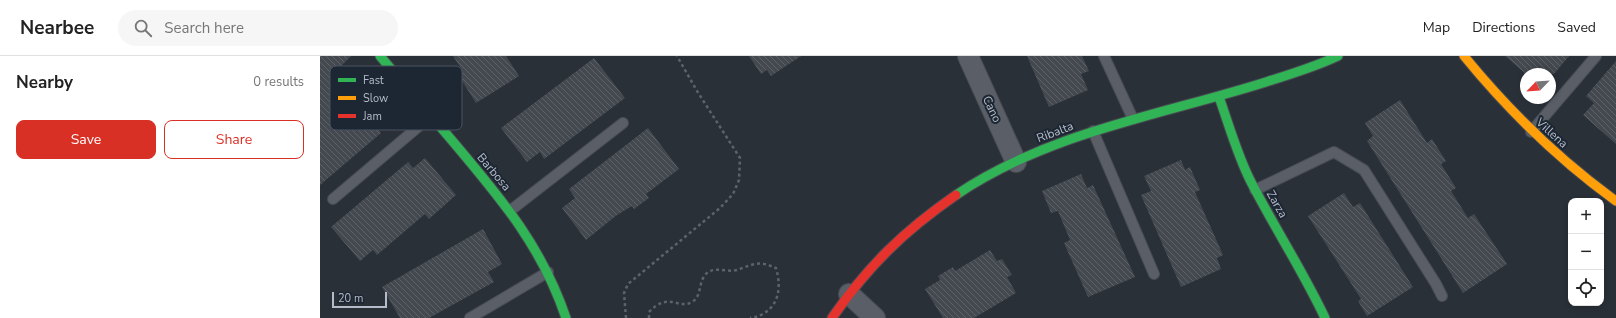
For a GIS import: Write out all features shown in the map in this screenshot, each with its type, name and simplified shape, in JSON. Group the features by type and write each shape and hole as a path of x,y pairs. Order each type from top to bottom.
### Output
{"street":[{"name":"Barbosa","path":"380,56 388,66"},
{"name":"Cano","path":"968,56 1016,162"},
{"name":"Ribalta","path":"832,318 849,294 882,255 927,216 971,185 1051,145 1133,119 1219,97 1321,64 1338,56"},
{"name":"Villena","path":"1464,56 1491,90 1531,132 1591,184 1616,201"},
{"name":"Zarza","path":"1219,97 1234,141 1255,190 1294,257 1324,318"},
{"name":"Barbosa","path":"443,130 511,210 533,242 548,272 566,318"},
{"path":"849,294 875,318"}],"lane":[{"path":"1104,56 1133,119"},
{"path":"1531,132 1596,56"},
{"path":"511,210 623,123"},
{"path":"333,199 414,130"},
{"path":"1093,131 1154,274"},
{"path":"1255,190 1334,152 1364,170 1436,284 1442,296"},
{"path":"470,318 548,272"}],"path":[{"path":"626,318 624,293 628,284 720,208 732,194 739,180 740,158 697,91 677,56"},
{"path":"649,318 649,312 660,304 669,300 687,304 693,301 698,297 704,276 710,271 716,269 728,271 737,270 749,265 764,264 776,268 780,281 778,296 773,306 764,314 750,318"}],"building":[{"path":"320,56 351,56 341,66 330,66 330,130 379,130 381,133 320,185"},
{"path":"453,56 506,56 519,76 476,103 462,81 462,66 459,66"},
{"path":"749,56 801,56 771,76 767,70 761,74"},
{"path":"1027,56 1082,56 1089,71 1081,74 1088,90 1049,107"},
{"path":"1505,56 1569,56 1556,72 1556,68 1520,69"},
{"path":"594,58 625,98 544,159 540,152 527,162 501,128"},
{"path":"1616,61 1616,144 1583,115 1594,103 1586,96"},
{"path":"1400,100 1427,143 1432,139 1446,161 1441,164 1456,188 1451,191 1468,218 1474,214 1507,264 1463,293 1367,141 1373,136 1365,123"},
{"path":"648,128 679,169 646,194 649,198 634,209 632,206 617,215 586,240 562,208 575,198 569,189"},
{"path":"425,158 456,195 429,219 425,214 377,255 373,250 360,261 331,227 408,162 413,168"},
{"path":"1181,160 1185,170 1190,167 1200,190 1195,192 1223,255 1217,258 1221,269 1181,287 1141,195 1151,191 1144,176"},
{"path":"1081,174 1087,188 1093,185 1135,277 1088,297 1064,243 1070,240 1058,211 1051,213 1042,191"},
{"path":"1344,193 1353,207 1360,203 1413,287 1367,316 1358,301 1361,299 1308,216"},
{"path":"483,229 502,264 488,272 494,282 429,318 400,318 382,287"},
{"path":"990,250 997,261 1002,259 1012,275 1007,277 1016,293 974,318 943,318 925,289 940,280 938,276 953,267 955,271"}],"traffic: fast":[{"path":"380,56 389,66"},
{"path":"956,195 992,173 1029,155 1068,140 1107,127 1266,82 1312,67 1338,56"},
{"path":"1219,97 1245,170 1325,318"},
{"path":"443,130 473,165 520,226 545,269 566,318"}],"traffic: slow":[{"path":"1464,56 1499,96 1535,133 1574,168 1616,201"}],"traffic: jam":[{"path":"832,318 859,282 888,250 937,208 956,195"}]}
